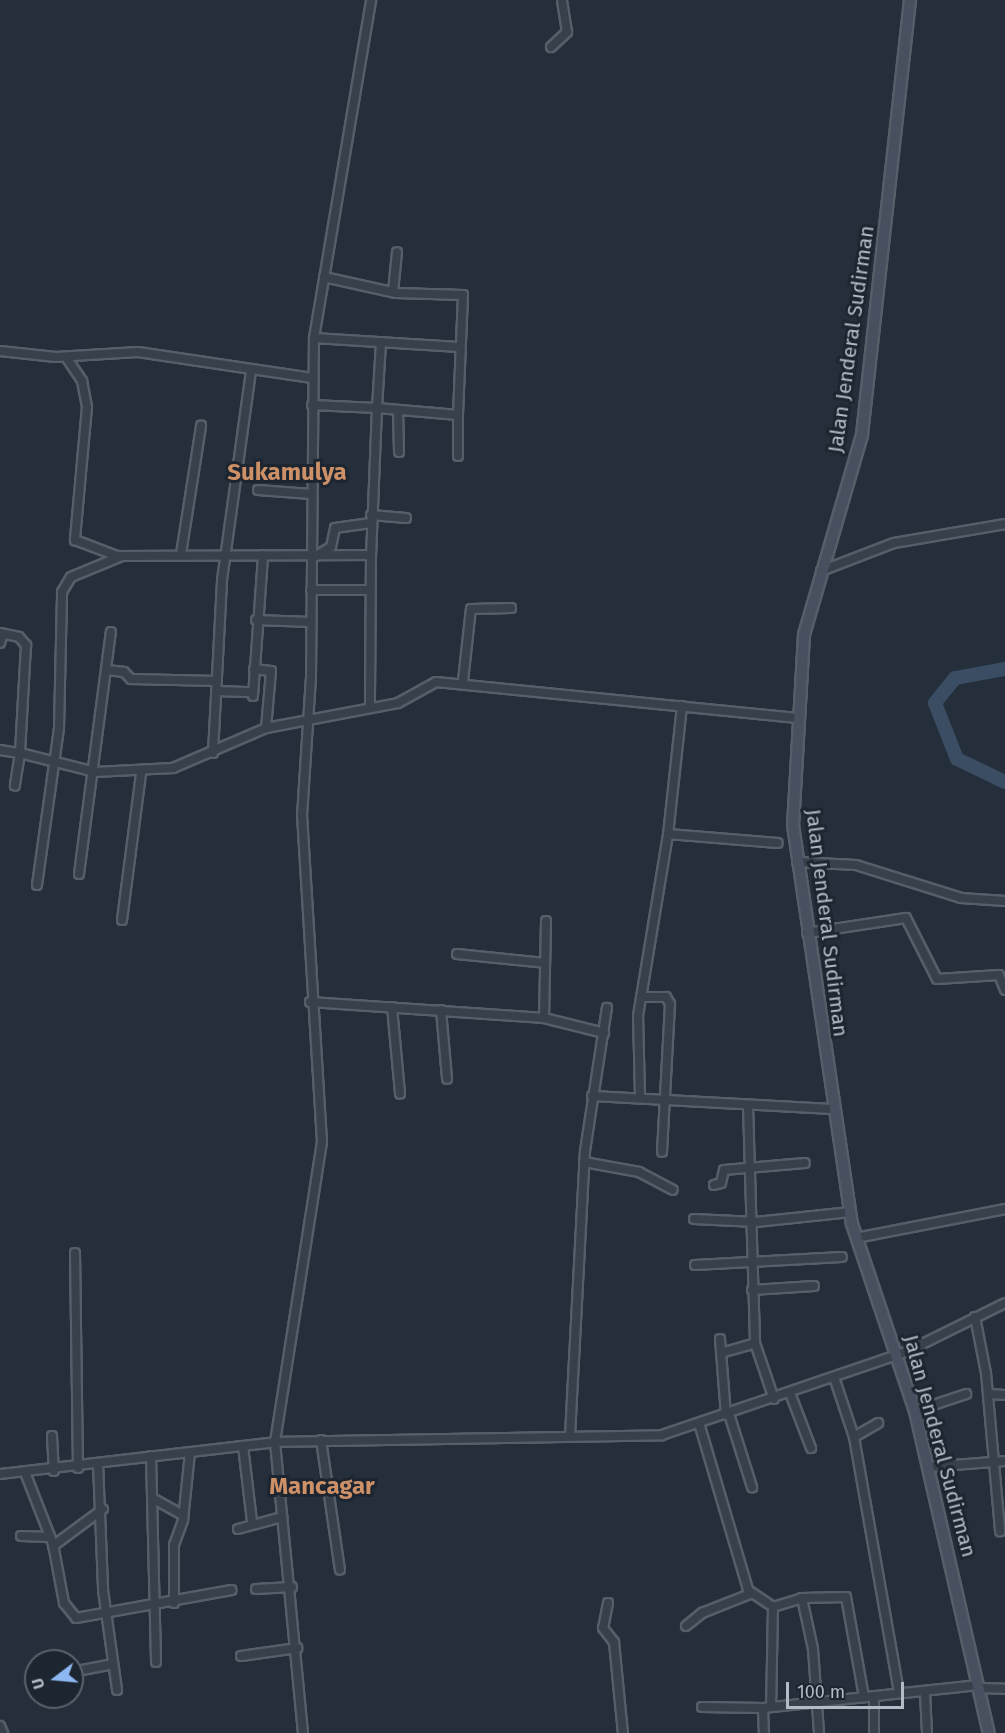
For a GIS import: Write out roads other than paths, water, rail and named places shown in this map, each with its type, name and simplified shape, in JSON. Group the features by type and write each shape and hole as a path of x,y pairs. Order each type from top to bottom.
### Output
{"main road":[{"name":"Jalan Jenderal Sudirman","path":"910,0 861,435 819,572 804,635 797,718 797,862 850,1212 856,1238 898,1354 913,1407 929,1467 989,1733"}],"street":[{"path":"303,1733 292,1587 275,1442 322,1142 310,1002 302,816 309,719 313,556 312,378 314,338 371,0"},
{"path":"551,47 567,32 562,0"},
{"path":"393,292 397,252"},
{"path":"324,277 393,292 463,295 459,347 458,456"},
{"path":"314,338 459,347"},
{"path":"370,705 371,519 381,342"},
{"path":"0,351 66,357 138,352 312,378"},
{"path":"66,357 82,381 87,407 75,540 119,557"},
{"path":"213,753 225,554 251,370"},
{"path":"312,405 458,415"},
{"path":"398,410 399,452"},
{"path":"181,554 201,426"},
{"path":"258,490 311,494"},
{"path":"313,556 320,548 331,547 335,528 371,519 406,518"},
{"path":"819,572 894,543 1005,524"},
{"path":"37,885 54,766 63,586 71,577 119,557 181,554 371,555"},
{"path":"217,691 253,694 262,555"},
{"path":"311,590 369,590"},
{"path":"463,681 471,609 511,608"},
{"path":"256,620 311,622"},
{"path":"79,874 95,772 111,632"},
{"path":"0,644 2,633 26,645 20,753 15,786"},
{"path":"254,669 271,671 266,728"},
{"path":"107,670 124,672 131,679 217,681"},
{"path":"0,750 20,753 54,766 95,772 141,773 213,753 266,728 370,705 404,701 436,682 463,681 797,718"},
{"path":"640,1096 641,997 668,834 682,705"},
{"path":"122,920 141,773"},
{"path":"668,834 778,843"},
{"path":"797,862 856,866 961,898 1005,901"},
{"path":"807,933 906,918 937,979 999,975 1005,990"},
{"path":"544,1018 546,921"},
{"path":"458,954 545,963"},
{"path":"641,997 666,997 670,1004 662,1152"},
{"path":"310,1002 544,1018 604,1033"},
{"path":"392,1007 400,1094"},
{"path":"570,1436 584,1162 592,1096 607,1008"},
{"path":"441,1010 447,1079"},
{"path":"592,1096 664,1097 833,1109"},
{"path":"664,1097 748,1105 833,1109"},
{"path":"748,1105 746,1167 754,1344 774,1398"},
{"path":"584,1162 639,1172 673,1190"},
{"path":"714,1185 721,1183 724,1170 805,1163"},
{"path":"856,1238 1005,1209"},
{"path":"694,1219 749,1221 850,1212"},
{"path":"75,1253 78,1468"},
{"path":"695,1265 751,1266 842,1257"},
{"path":"752,1290 814,1286"},
{"path":"0,1474 26,1475 98,1463 275,1442 662,1435 790,1393 898,1354 1005,1305"},
{"path":"975,1317 988,1392 1000,1531"},
{"path":"720,1339 727,1414 752,1487"},
{"path":"721,1353 754,1344"},
{"path":"834,1377 853,1433 899,1693"},
{"path":"988,1392 1005,1395"},
{"path":"790,1393 811,1448"},
{"path":"913,1407 966,1394"},
{"path":"699,1423 750,1594 773,1607 802,1598 847,1599 864,1697"},
{"path":"853,1433 878,1423"},
{"path":"52,1436 54,1471"},
{"path":"321,1440 340,1570"},
{"path":"243,1446 252,1519"},
{"path":"174,1603 174,1545 182,1519 190,1452"},
{"path":"151,1456 152,1605 156,1662"},
{"path":"929,1467 1005,1461"},
{"path":"98,1463 103,1505 106,1613 117,1690"},
{"path":"26,1475 52,1541 67,1610 76,1618 174,1603 232,1590"},
{"path":"152,1501 182,1519"},
{"path":"21,1536 52,1541 103,1505"},
{"path":"238,1529 252,1519 282,1517"},
{"path":"256,1589 292,1587"},
{"path":"686,1626 702,1613 750,1594"},
{"path":"802,1598 818,1702 819,1733"},
{"path":"608,1603 603,1628 614,1642 623,1733"},
{"path":"764,1733 773,1607"},
{"path":"241,1656 297,1648"},
{"path":"84,1670 113,1664"},
{"path":"702,1707 767,1707 899,1693 925,1693 980,1687 1005,1689"},
{"path":"925,1693 927,1733"},
{"path":"874,1696 874,1733"},
{"path":"0,1726 3,1733"}],"waterway":[{"path":"1005,669 955,678 935,703 957,759 1005,782"}],"district":[{"name":"Sukamulya","path":"287,473"},
{"name":"Mancagar","path":"322,1487"}]}
